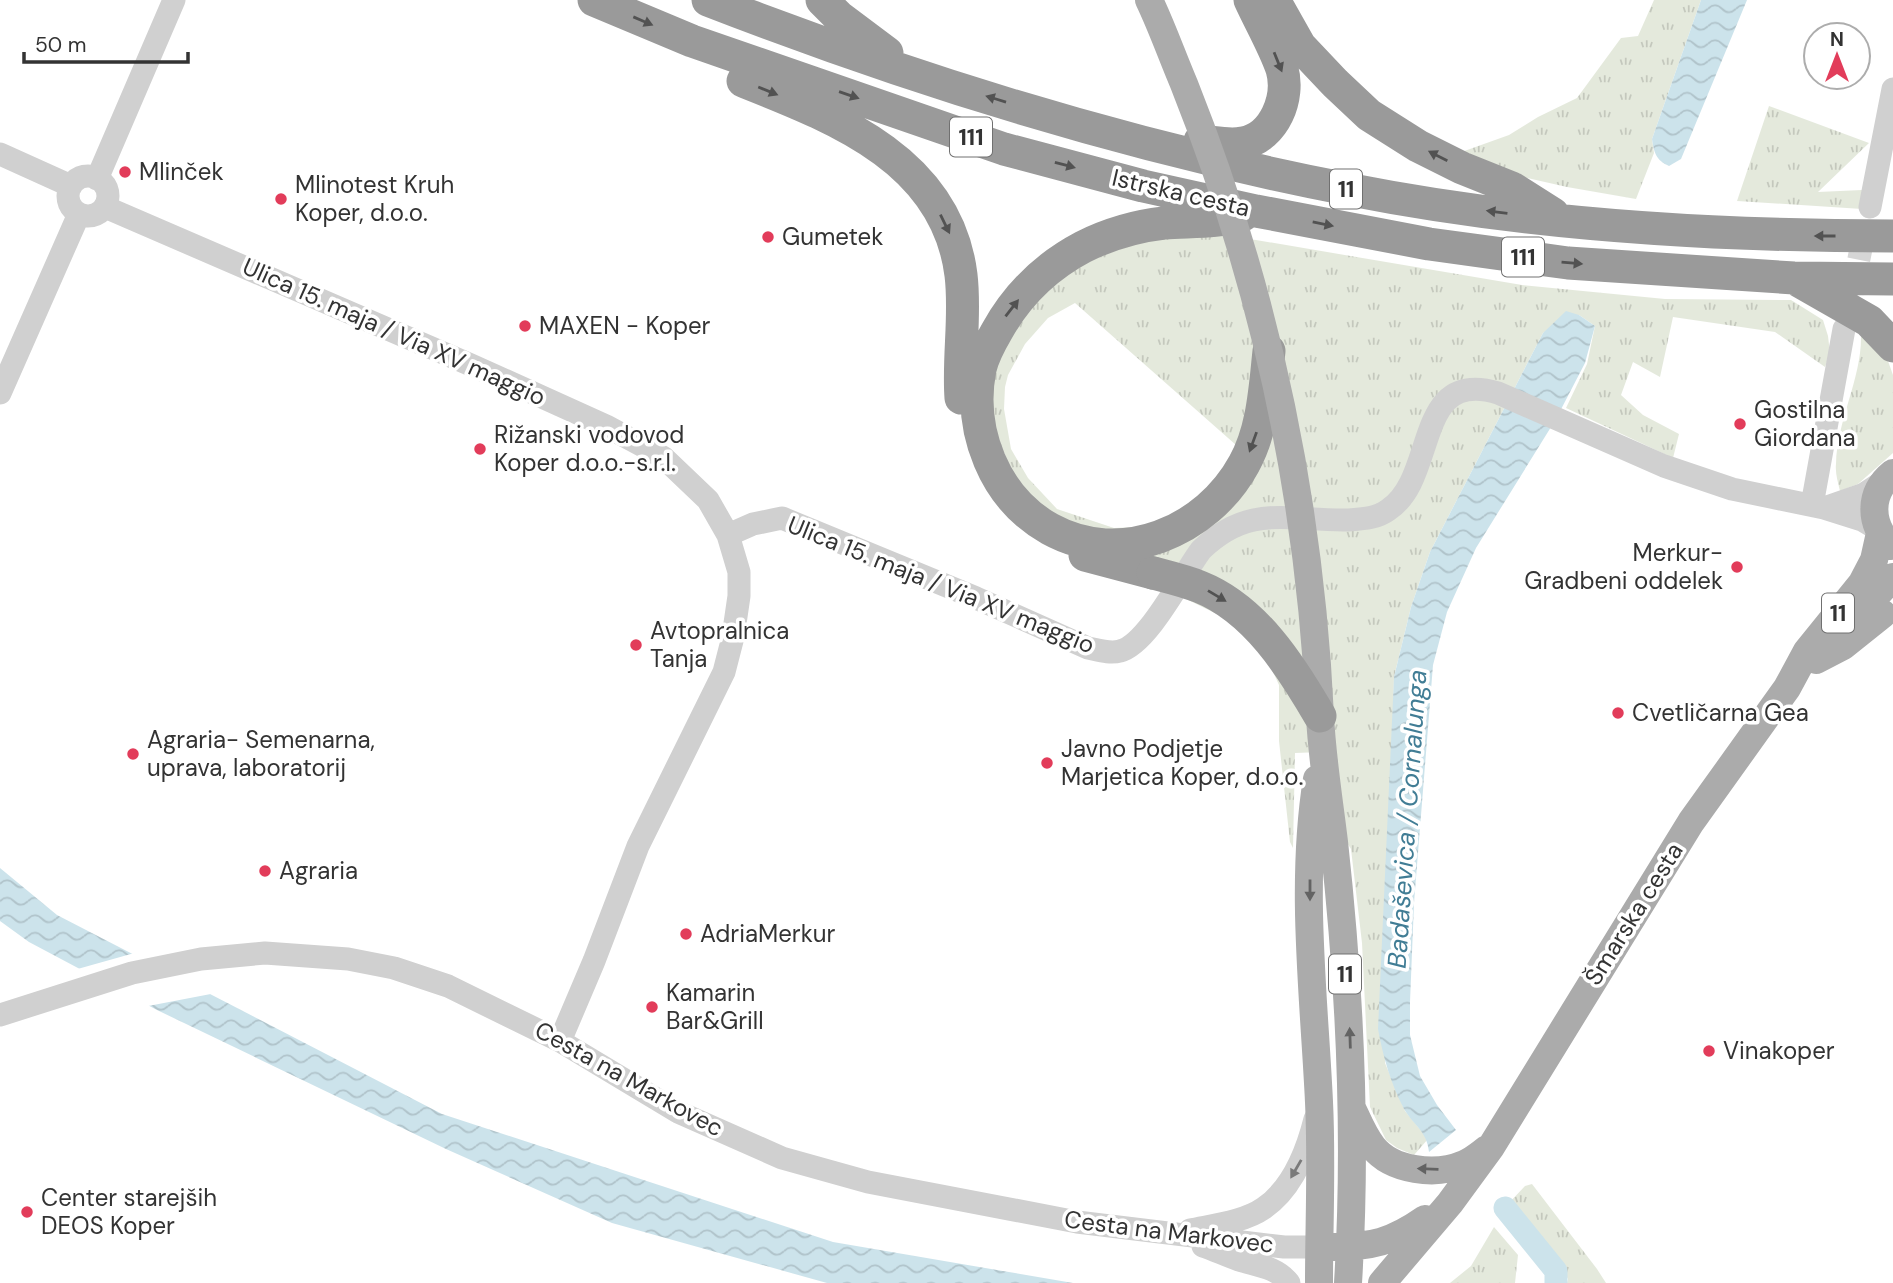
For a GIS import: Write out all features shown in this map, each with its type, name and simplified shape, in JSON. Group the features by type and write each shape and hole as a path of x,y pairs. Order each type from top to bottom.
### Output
{"highway":[{"name":"Istrska cesta","path":"594,0 692,41 1004,149 1143,186 1429,244 1568,263 1794,278"},
{"name":"Istrska cesta","path":"708,0 917,74 1132,141 1352,190 1564,220"},
{"path":"822,0 839,17 917,74"},
{"path":"1132,141 1165,136 1242,144 1252,141 1276,118 1283,103 1285,83 1282,68 1250,0"},
{"path":"1275,0 1300,46 1368,114 1418,146 1462,168 1512,188 1564,220"},
{"path":"692,41 709,60 739,80 817,110 854,130 909,169 921,184 945,221 958,255 963,302 960,390 962,429 980,478 1008,515 1032,535 1051,546 1163,583 1199,586 1214,594 1254,624 1289,666 1320,716"},
{"path":"1256,211 1230,219 1164,223 1103,238 1057,262 1026,289 1004,318 980,367 976,401 981,438 990,464 1006,490 1050,529 1096,543 1143,541 1172,532 1199,517 1224,495 1245,463 1256,434 1269,351"},
{"name":"11","path":"1564,220 1773,236 1893,236"},
{"path":"1794,278 1869,321 1893,346"},
{"name":"111","path":"1794,278 1893,279"}],"main road":[{"name":"11","path":"1149,0 1212,155 1269,351 1289,445 1308,566 1322,752 1334,842 1350,1032 1348,1283"},
{"name":"11","path":"1787,688 1807,651 1862,583 1874,560 1883,537 1874,505 1877,492 1889,476"},
{"name":"11","path":"1787,688 1893,577"},
{"path":"1816,660 1843,646 1893,606"},
{"name":"Šmarska cesta","path":"1491,1147 1691,822 1787,688"},
{"name":"11","path":"1319,1283 1319,1105 1310,930 1310,832 1322,752"},
{"path":"1350,1106 1373,1148 1393,1163 1414,1168 1441,1169 1464,1164 1491,1147"},
{"name":"11","path":"1350,1247 1394,1239 1450,1203 1491,1147"},
{"path":"1382,1283 1450,1203"},
{"name":"Cesta na Markovec","path":"1319,1247 1350,1247"}],"street":[{"path":"97,179 174,0"},
{"path":"1870,207 1893,89"},
{"path":"0,154 71,186"},
{"path":"82,177 97,179 107,191 105,206 93,215 79,214 68,199 71,186 82,177"},
{"name":"Ulica 15. maja / Via XV maggio","path":"105,206 471,365 648,448 664,458 708,500 728,535 739,572 739,596 724,672 638,846 560,1041"},
{"path":"0,393 79,214"},
{"path":"1844,329 1818,507 1864,494 1889,476"},
{"name":"Ulica 15. maja / Via XV maggio","path":"728,535 753,524 782,518 1088,648 1121,651 1136,642 1148,629 1163,583 1212,540 1240,523 1253,518 1269,517 1367,519 1387,511 1406,491 1417,471 1435,417 1452,395 1464,389 1478,388 1498,393 1664,466 1732,489 1818,507 1862,520 1883,537"},
{"name":"Cesta na Markovec","path":"0,1016 132,973 201,959 265,953 348,959 394,968 448,986 560,1041 678,1112 782,1157 868,1182 1077,1222 1284,1247 1319,1247"},
{"path":"1174,1234 1230,1221 1263,1209 1279,1195 1298,1167 1310,1141 1319,1105"},
{"path":"1174,1234 1238,1260 1267,1267 1282,1274 1289,1283"}],"green space":[{"path":"1654,0 1701,0 1652,139 1654,153 1636,199 1509,174 1456,154 1509,135 1577,98 1621,38 1638,36"},
{"path":"1769,106 1869,143 1818,192 1862,190 1862,209 1737,201"},
{"path":"1208,234 1522,285 1665,299 1791,300 1823,320 1830,353 1825,367 1775,332 1673,317 1660,377 1633,362 1621,395 1643,415 1679,434 1673,458 1566,408 1587,364 1595,326 1579,315 1543,333 1430,552 1411,607 1394,677 1385,1063 1405,1111 1428,1139 1414,1155 1386,1140 1370,1107 1362,943 1351,849 1344,838 1322,752 1295,753 1293,848 1290,842 1279,741 1279,685 1268,661 1229,620 1180,596 1022,495 985,408 989,376 1016,317 1072,270 1125,242","holes":["1075,303 1236,445 1217,483 1180,515 1137,527 1114,528 1057,509 1028,478 1011,449 1004,409 1008,375 1025,344 1048,318"]},
{"path":"1861,335 1888,361 1893,375 1893,453 1858,484 1840,491 1836,471 1837,448 1858,367"},
{"path":"1532,1184 1606,1283 1567,1283 1568,1279 1559,1263 1508,1204 1525,1186"},
{"path":"1494,1227 1518,1255 1515,1283 1450,1283 1471,1266"}],"water":[{"path":"1701,0 1747,0 1681,159 1669,166 1656,155 1652,139"},
{"path":"1566,311 1579,315 1595,326 1585,363 1556,419 1476,548 1447,612 1433,665 1414,903 1410,1035 1420,1076 1456,1130 1429,1152 1423,1134 1404,1109 1395,1090 1378,1029 1394,677 1411,607 1430,552 1543,333"},
{"path":"0,868 57,915 442,1114 833,1242 1073,1283 827,1283 612,1223 446,1149 157,1010 29,942 0,921"}],"pier":[{"path":"138,952 216,993 143,1007 74,970"}],"waterway":[{"name":"Badaševica / Cornalunga","path":"1505,1208 1556,1271 1556,1283"}],"tunnel":[{"path":"1852,293 1866,224"}],"place":[{"name":"Mlinček","path":"125,172"},
{"name":"Mlinotest Kruh Koper, d.o.o.","path":"281,199"},
{"name":"Gumetek","path":"768,237"},
{"name":"MAXEN - Koper","path":"525,326"},
{"name":"Gostilna Giordana","path":"1740,424"},
{"name":"Rižanski vodovod Koper d.o.o.-s.r.l.","path":"480,449"},
{"name":"Merkur- Gradbeni oddelek","path":"1737,567"},
{"name":"Avtopralnica Tanja","path":"636,645"},
{"name":"Cvetličarna Gea","path":"1618,713"},
{"name":"Agraria- Semenarna, uprava, laboratorij","path":"133,754"},
{"name":"Javno Podjetje Marjetica Koper, d.o.o.","path":"1047,763"},
{"name":"Agraria","path":"265,871"},
{"name":"AdriaMerkur","path":"686,934"},
{"name":"Kamarin Bar&Grill","path":"652,1007"},
{"name":"Vinakoper","path":"1709,1051"},
{"name":"Center starejših DEOS Koper","path":"27,1212"}]}
